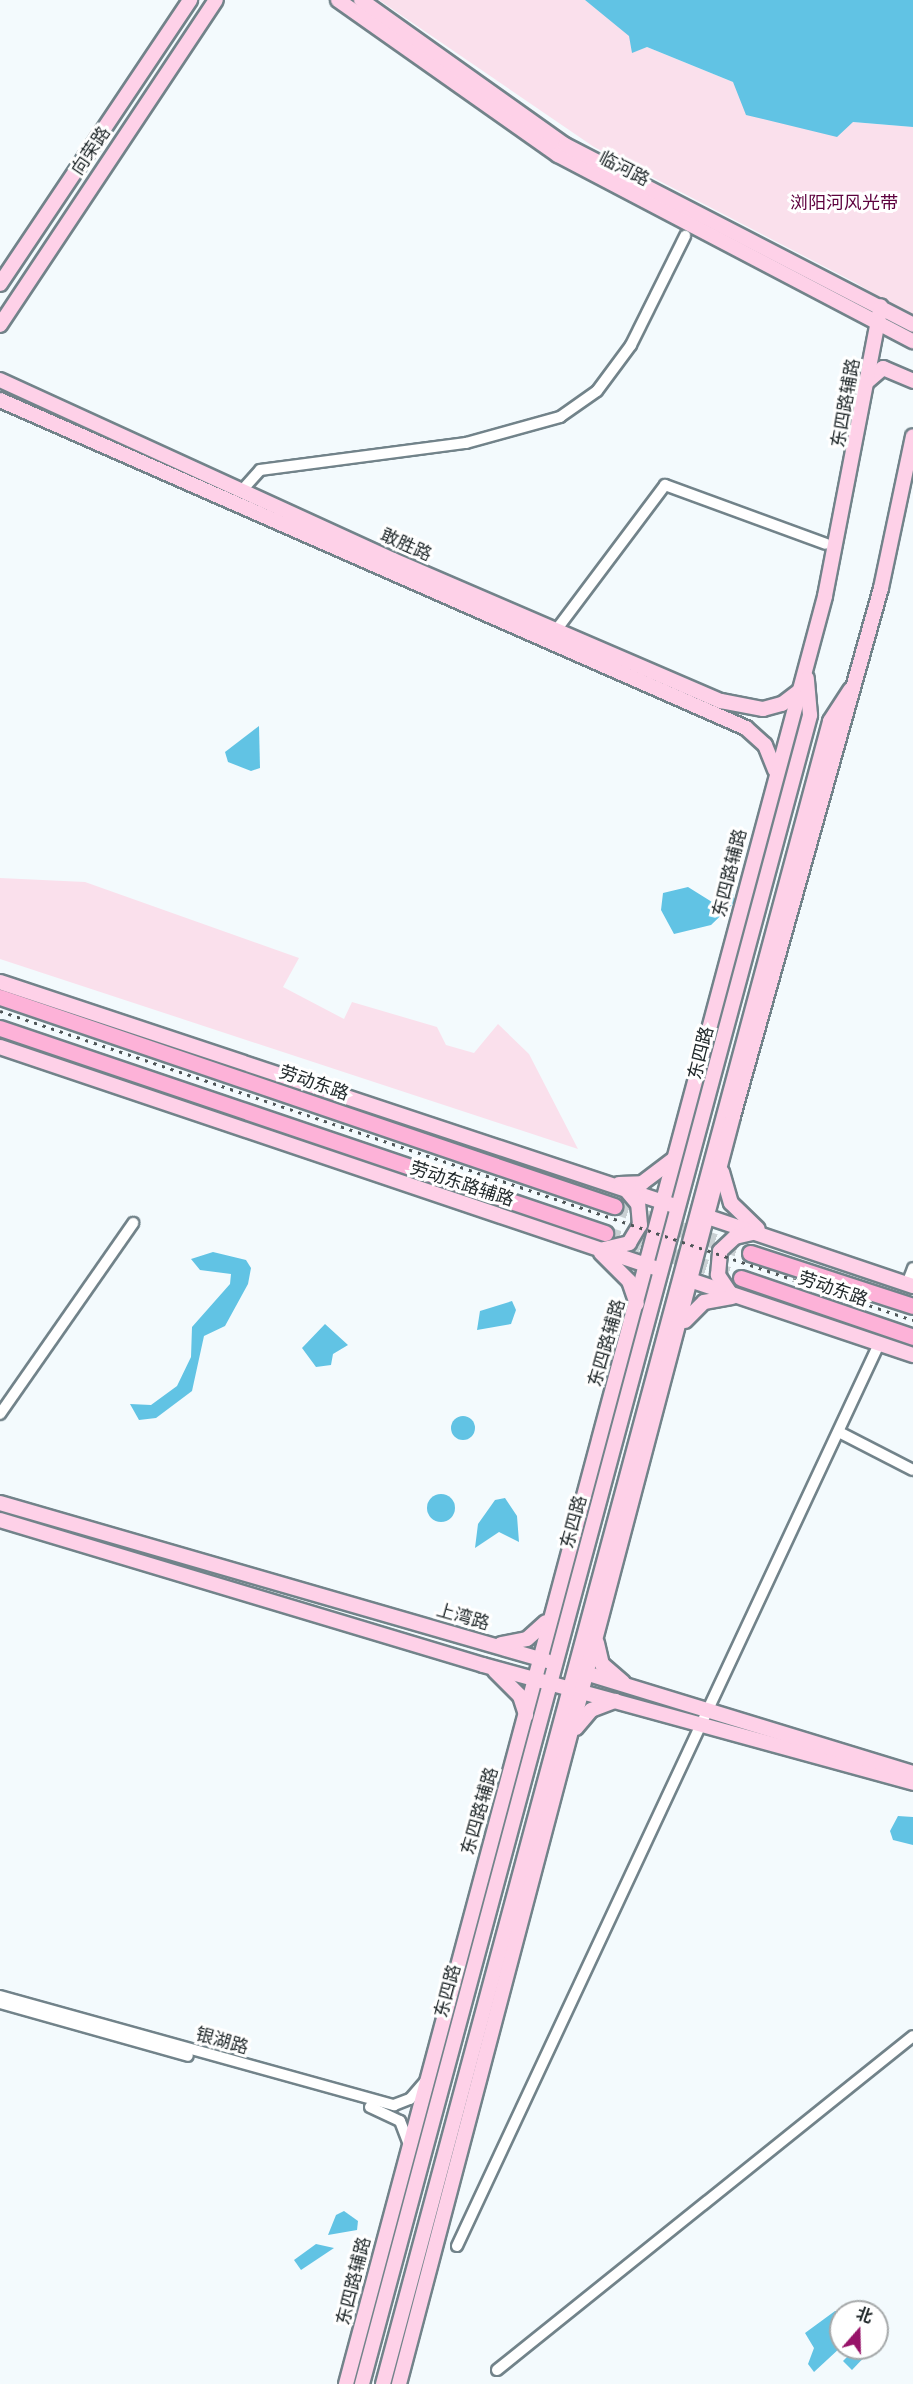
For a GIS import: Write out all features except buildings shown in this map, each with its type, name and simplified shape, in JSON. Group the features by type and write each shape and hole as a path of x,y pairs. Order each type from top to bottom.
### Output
{"highway":[{"name":"劳动东路","path":"0,997 615,1206"},
{"path":"0,1028 605,1233"},
{"name":"劳动东路","path":"750,1253 913,1306"},
{"name":"劳动东路","path":"741,1278 913,1336"}],"main road":[{"name":"向荣路","path":"0,284 190,0"},
{"name":"向荣路","path":"0,325 216,0"},
{"name":"临河路","path":"338,0 558,155 841,301 913,341"},
{"name":"临河路","path":"361,0 565,145 913,324"},
{"path":"841,301 866,324 874,348"},
{"name":"东四路辅路","path":"346,2384 526,1716 542,1681 540,1659 602,1421 637,1306 654,1267 663,1202 837,547 881,306"},
{"path":"868,381 883,368 913,381"},
{"name":"敢胜路","path":"0,380 244,488 393,560 740,707 773,707 800,689"},
{"name":"敢胜路","path":"0,400 746,728 765,745 776,771"},
{"path":"690,1165 698,1181 715,1168 759,1035 857,678 913,436"},
{"name":"东四路","path":"362,2384 516,1804 529,1753 542,1681 554,1663 639,1345 654,1267 678,1207 690,1165 810,715 806,667"},
{"name":"东四路","path":"383,2384 523,1862 567,1687 594,1596 679,1276 702,1215 715,1168 721,1123 731,1084 830,721 857,678"},
{"path":"0,982 910,1285"},
{"path":"694,1085 724,1032"},
{"path":"731,1084 759,1035"},
{"name":"劳动东路辅路","path":"0,1047 913,1355"},
{"path":"603,1182 642,1183 662,1173 676,1153"},
{"path":"715,1168 739,1215 778,1240"},
{"path":"593,1247 629,1243 640,1225 638,1204 623,1189"},
{"path":"399,2384 693,1280 702,1215"},
{"path":"731,1293 718,1275 720,1251 735,1237 758,1234"},
{"path":"593,1247 620,1270 637,1306 639,1345"},
{"path":"679,1334 704,1302 745,1298"},
{"path":"602,1421 633,1368"},
{"path":"605,1553 636,1492"},
{"name":"上湾路","path":"0,1503 490,1643 913,1773"},
{"path":"0,1520 483,1665 913,1783"},
{"path":"594,1596 596,1638 603,1664 636,1689"},
{"path":"490,1643 536,1635 552,1609"},
{"path":"483,1665 513,1686 526,1716 529,1753"},
{"path":"572,1738 591,1710 622,1702"},
{"path":"489,1849 516,1804"},
{"path":"523,1862 551,1818"}],"street":[{"path":"244,488 260,470 466,443 560,417 597,391 631,345 685,236"},
{"path":"557,629 665,485 826,544"},
{"path":"0,1414 133,1224"},
{"path":"910,1285 913,1268"},
{"path":"457,2246 879,1344"},
{"path":"839,1432 913,1470"},
{"name":"银湖路","path":"0,1995 394,2105 416,2095 427,2079"},
{"name":"银湖路","path":"0,2003 382,2110 400,2121 409,2148"},
{"path":"497,2370 913,2036"}],"green space":[{"name":"浏阳河风光带","path":"379,0 585,0 647,47 733,82 853,122 913,127 913,318 856,283 594,147"},
{"path":"0,878 85,882 299,958 283,987 344,1019 352,1002 437,1027 446,1045 474,1053 498,1024 529,1054 578,1149 0,959"}],"water":[{"path":"585,0 913,0 913,127 853,122 837,137 746,115 733,82 647,47 632,53 629,36"},
{"path":"259,726 260,768 251,771 228,762 225,752"},
{"path":"688,887 712,902 733,894 735,902 711,925 674,934 661,910 663,893"},
{"path":"213,1252 246,1260 251,1268 248,1284 225,1326 204,1336 192,1391 156,1418 139,1420 130,1404 151,1405 177,1386 191,1357 192,1327 230,1284 231,1274 200,1270 191,1259"},
{"path":"512,1301 516,1310 511,1324 477,1330 480,1311"},
{"path":"325,1324 348,1345 333,1354 331,1365 316,1367 302,1348"},
{"path":"463,1416 472,1419 475,1428 472,1437 463,1440 454,1437 451,1428 454,1419"},
{"path":"441,1494 451,1498 455,1508 451,1518 441,1522 431,1518 427,1508 431,1498"},
{"path":"505,1498 517,1516 519,1542 499,1532 475,1548 478,1524 495,1500"},
{"path":"898,1816 913,1817 913,1845 893,1840 890,1831"},
{"path":"344,2211 358,2221 357,2230 328,2235 336,2215"},
{"path":"316,2244 334,2248 301,2270 294,2260"},
{"path":"829,2315 829,2358 814,2372 808,2364 814,2348 805,2333"},
{"path":"844,2360 862,2360 852,2370"}],"tunnel":[{"path":"614,1206 750,1253"},
{"path":"605,1233 741,1278"}],"railway":[{"path":"0,1011 913,1320"}]}
